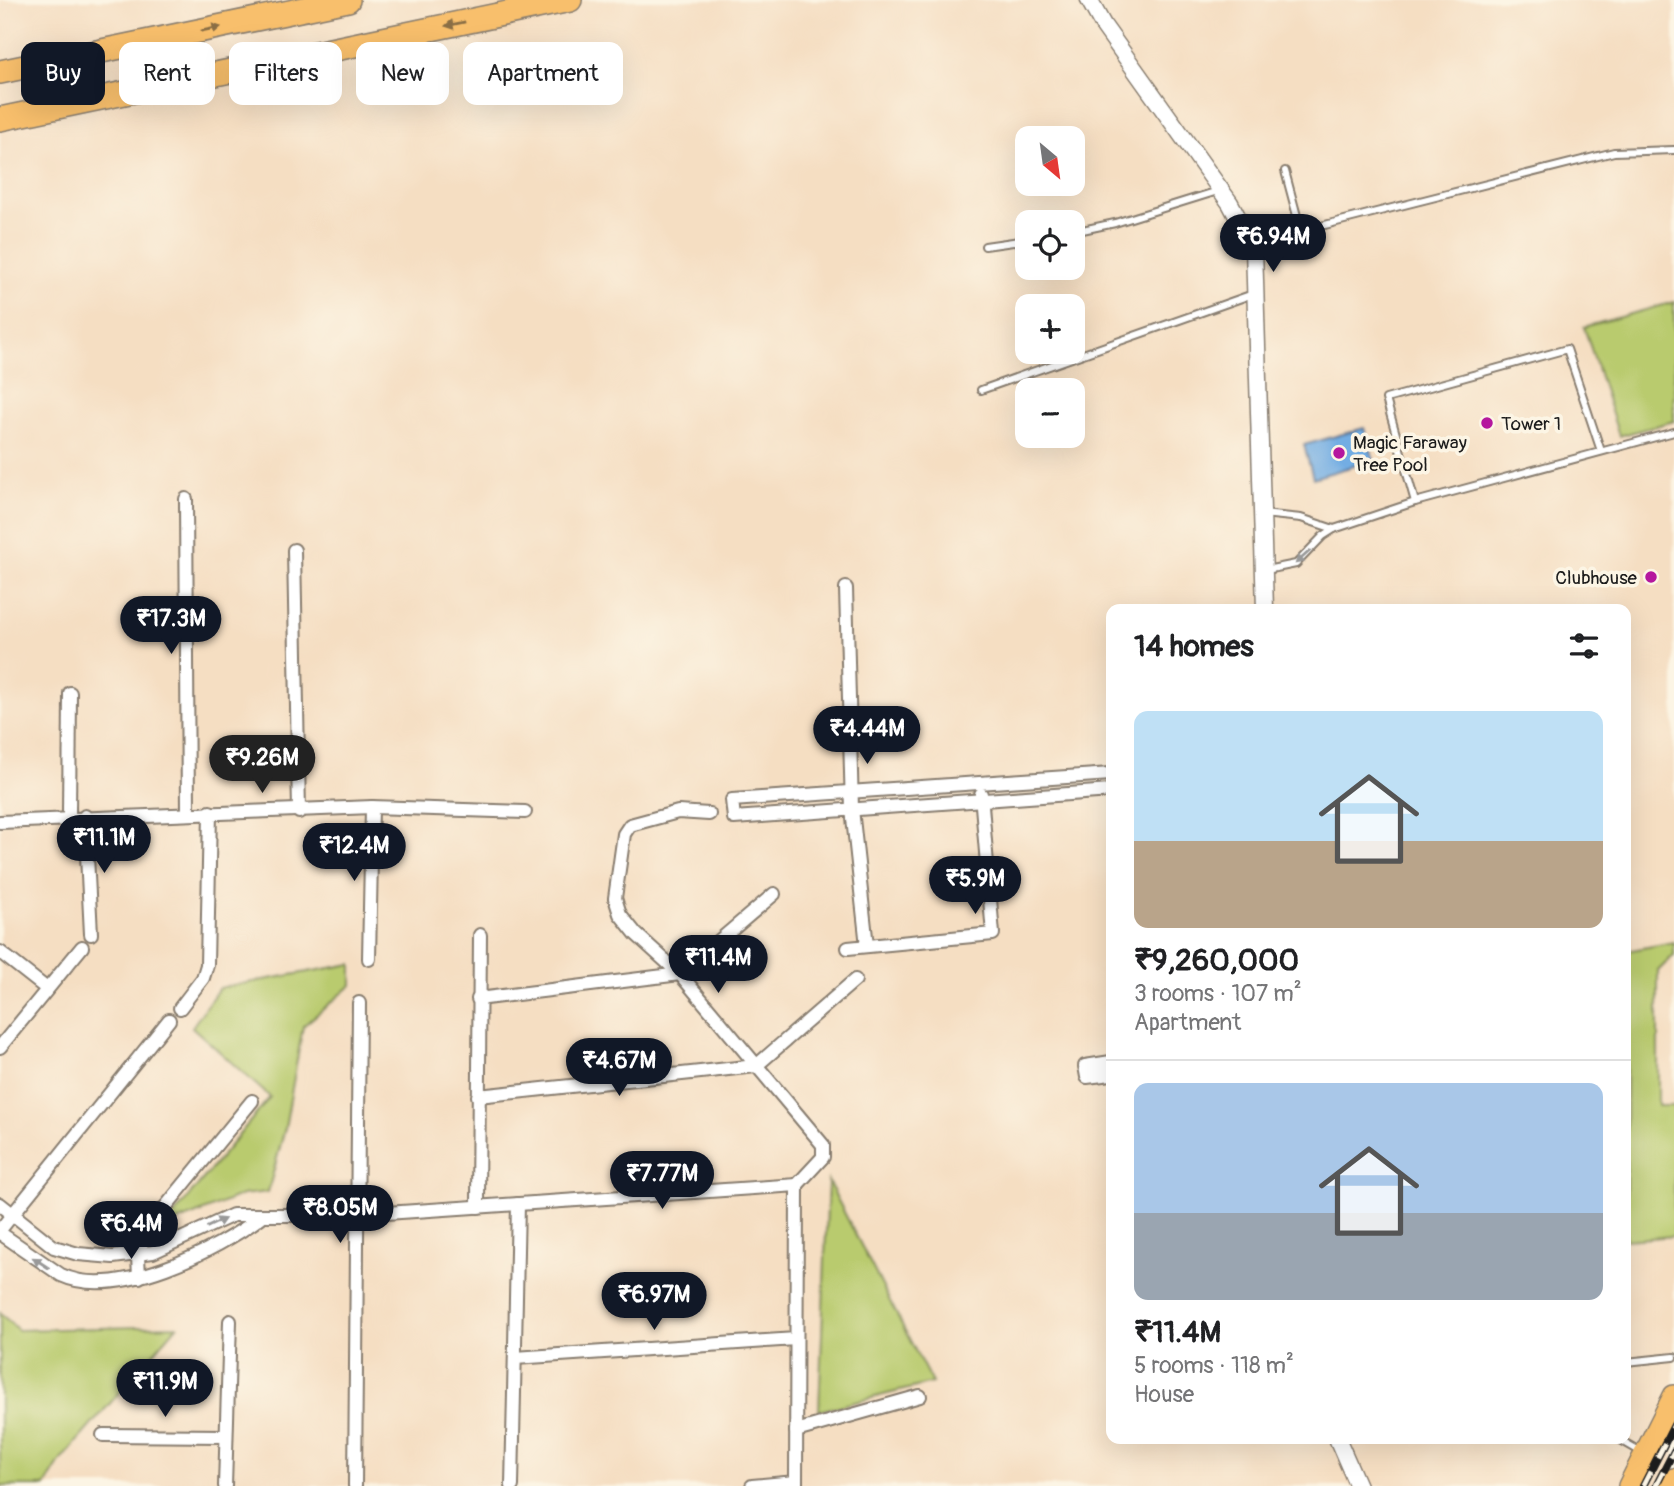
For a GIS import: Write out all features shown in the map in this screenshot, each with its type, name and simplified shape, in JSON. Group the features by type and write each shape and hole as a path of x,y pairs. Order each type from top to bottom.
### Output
{"highway":[{"path":"0,72 348,0"},
{"path":"0,119 570,0"},
{"path":"1629,1486 1674,1396"},
{"path":"1671,1486 1674,1479"}],"street":[{"path":"1089,0 1103,25 1220,190 1254,248 1265,604"},
{"path":"186,499 188,813"},
{"path":"294,550 299,812"},
{"path":"846,588 852,810 867,946"},
{"path":"69,817 70,693"},
{"path":"1106,774 732,800 734,818 1106,791"},
{"path":"848,948 993,934 980,783"},
{"path":"369,960 372,807"},
{"path":"0,822 85,816 299,812 372,807 525,812"},
{"path":"180,1008 203,978 207,965 210,812"},
{"path":"709,814 678,813 630,825 624,834 615,898 620,914 636,934 680,974 823,1145 823,1157 797,1185 796,1484 752,1486"},
{"path":"85,816 91,934"},
{"path":"478,999 680,974 774,894"},
{"path":"478,1207 480,935"},
{"path":"0,1046 82,947"},
{"path":"0,952 47,989"},
{"path":"478,1096 756,1066 856,980"},
{"path":"355,1486 359,1003"},
{"path":"169,1020 0,1232 36,1260 72,1280 139,1277 204,1252 237,1235 261,1217"},
{"path":"1106,1063 1085,1066 1087,1077 1106,1075"},
{"path":"139,1277 138,1256 158,1216 252,1101"},
{"path":"0,1204 54,1247 78,1254 138,1256 233,1215 357,1215 797,1185"},
{"path":"512,1486 518,1204"},
{"path":"225,1486 230,1321"},
{"path":"515,1358 796,1339"},
{"path":"796,1431 920,1396"},
{"path":"103,1435 226,1436"},
{"path":"1339,1444 1358,1486"}],"lane":[{"path":"1285,171 1301,231 1614,152 1674,150"},
{"path":"1085,229 1115,223 1220,190"},
{"path":"985,246 1015,242"},
{"path":"981,390 1255,293"},
{"path":"1415,502 1385,399 1567,349 1601,451"},
{"path":"1264,570 1296,564 1323,536 1335,529 1415,502 1674,432"},
{"path":"1262,514 1301,518 1335,529"},
{"path":"1631,1361 1674,1357"},
{"path":"1628,1444 1645,1454"}],"green space":[{"path":"1674,302 1674,421 1619,436 1584,327"},
{"path":"1674,942 1674,955 1658,971 1658,1106 1674,1106 1674,1236 1631,1240 1631,950"},
{"path":"352,964 352,985 303,1026 285,1128 268,1192 242,1195 163,1228 270,1097 192,1027 219,988"},
{"path":"828,1181 932,1383 819,1411"},
{"path":"0,1313 18,1330 177,1326 61,1460 45,1486 0,1486"}],"water":[{"name":"Magic Faraway Tree Pool","path":"1364,428 1374,460 1313,478 1304,445"}],"railway":[{"path":"1643,1486 1674,1425"},
{"path":"1656,1486 1674,1451"}],"place":[{"name":"Tower 1","path":"1487,423"},
{"name":"Magic Faraway Tree Pool","path":"1339,453"},
{"name":"Clubhouse","path":"1651,577"}]}
